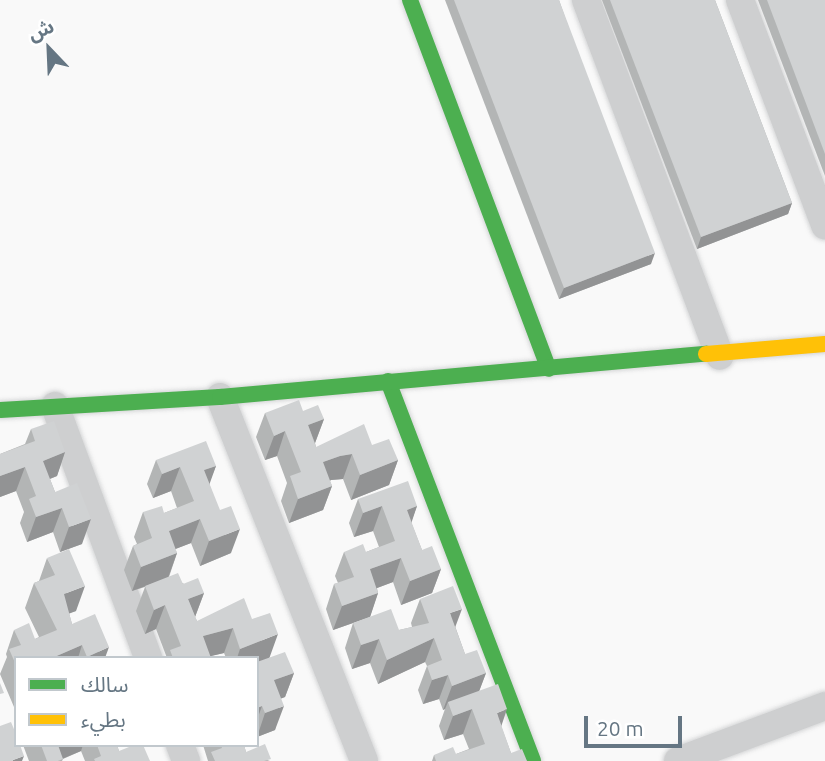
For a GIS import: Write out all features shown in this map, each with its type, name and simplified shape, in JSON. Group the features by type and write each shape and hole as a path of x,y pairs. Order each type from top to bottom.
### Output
{"street":[{"path":"410,0 549,369"},
{"path":"586,0 720,356"},
{"path":"740,0 825,225"},
{"path":"0,410 220,397 388,381 720,356 825,344"},
{"path":"388,381 533,761"},
{"path":"220,397 364,761"},
{"path":"55,406 147,656"},
{"path":"678,761 825,706"}],"building":[{"path":"454,0 559,0 655,253 564,288"},
{"path":"610,0 715,0 792,203 701,237"},
{"path":"767,0 825,0 825,154"},
{"path":"299,400 303,411 318,405 324,419 308,425 316,447 364,424 372,445 389,439 398,460 360,475 352,454 323,462 332,486 298,499 290,476 301,472 285,431 274,436 265,413"},
{"path":"54,421 65,452 43,461 55,492 77,483 91,519 69,527 62,508 36,517 29,499 36,496 25,467 0,476 0,454 35,441 31,429"},
{"path":"206,441 216,466 204,470 220,510 231,506 240,529 209,541 200,519 169,531 177,553 141,567 133,546 152,538 143,512 162,506 164,513 194,501 180,467 162,474 156,460"},
{"path":"408,481 417,506 407,510 422,550 432,546 441,569 410,581 401,558 370,569 378,593 342,606 334,584 354,577 344,552 363,544 366,552 395,541 382,506 363,513 358,499"},
{"path":"69,549 85,586 64,594 72,624 95,614 109,647 89,656 87,656 82,645 57,656 14,656 14,660 9,649 21,645 14,630 29,623 35,639 57,630 34,583 55,575 47,558"},
{"path":"178,573 183,584 198,578 204,593 188,599 197,621 244,598 252,619 270,613 278,634 240,649 233,628 203,636 210,656 172,656 170,650 181,646 165,605 154,610 145,586"},
{"path":"453,586 462,609 450,613 465,654 477,650 486,673 452,686 448,675 432,680 427,666 442,660 434,638 387,660 379,639 361,645 353,623 391,609 399,630 429,623 420,599"},
{"path":"285,652 294,673 274,680 284,706 265,713 262,706 259,707 259,661"},
{"path":"498,684 507,709 497,713 511,753 522,749 527,761 436,761 434,755 453,747 456,754 485,744 472,709 453,716 448,702"},
{"path":"11,722 14,729 14,747 21,747 24,756 13,761 0,761 0,726"},
{"path":"265,744 271,759 215,761 211,752 222,747 245,747 246,752"},
{"path":"42,747 59,747 63,759 47,761"},
{"path":"98,747 118,747 119,751 129,747 144,747 150,761 95,761 94,759 101,756"}],"traffic: fast":[{"path":"410,0 549,369"},
{"path":"0,410 220,397 706,354"},
{"path":"388,381 533,761"}],"traffic: slow":[{"path":"706,354 825,344"}]}
